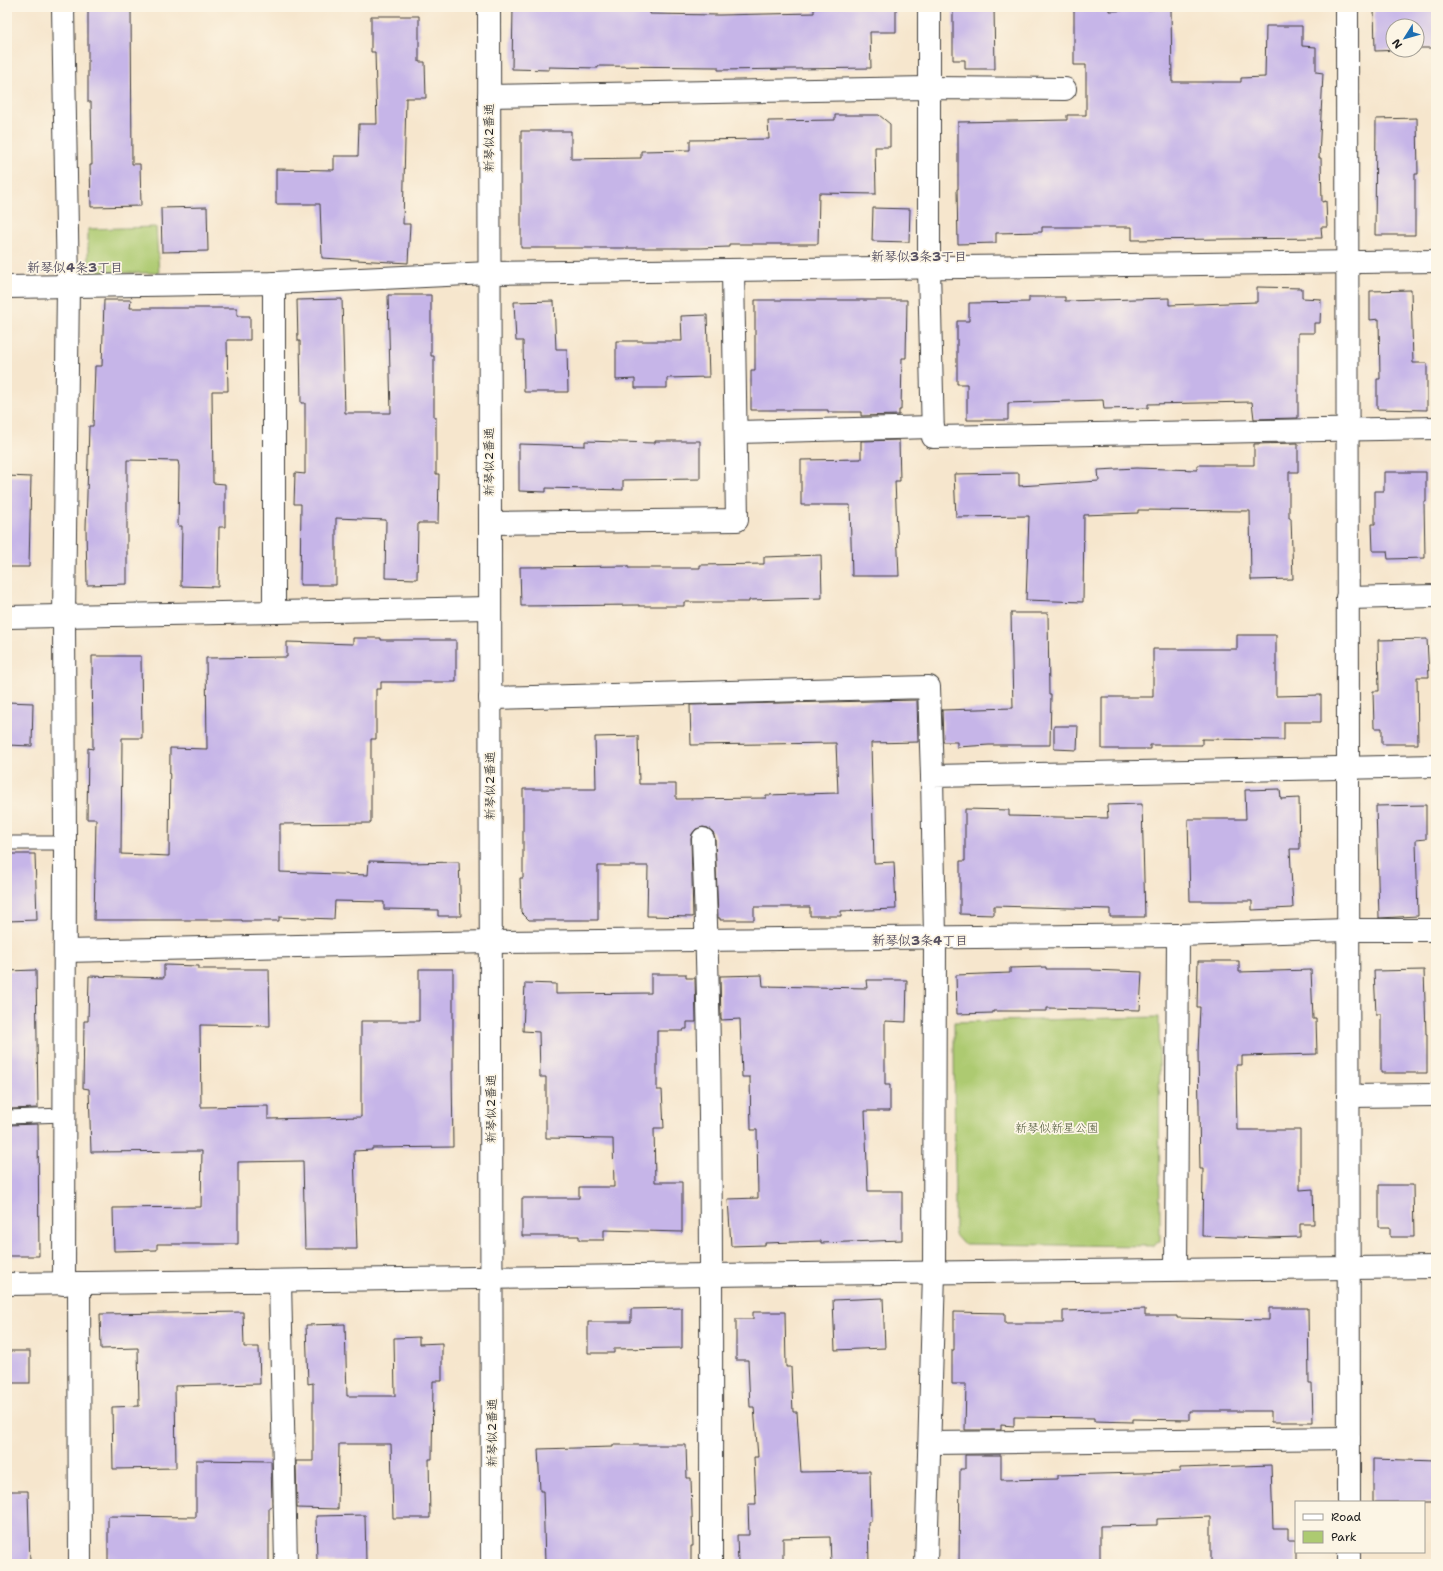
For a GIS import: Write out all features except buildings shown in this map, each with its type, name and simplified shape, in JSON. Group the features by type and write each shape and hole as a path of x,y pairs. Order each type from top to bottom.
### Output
{"street":[{"path":"63,7 68,286 64,616 64,1116 72,1283 80,1564"},
{"name":"新琴似2番通","path":"489,7 492,1564"},
{"path":"929,7 929,268 933,436 1436,428"},
{"path":"1347,7 1349,1501"},
{"path":"489,96 928,88 1065,89"},
{"path":"7,287 274,283 489,273 1436,261"},
{"path":"490,524 737,520 733,270"},
{"path":"274,283 274,612"},
{"path":"736,432 932,427"},
{"path":"1347,598 1436,596"},
{"path":"7,617 490,608"},
{"path":"490,698 929,687 935,938 934,1272 926,1564"},
{"path":"932,776 1436,766"},
{"path":"703,839 707,940 711,1274 711,1564"},
{"path":"65,951 491,942 1178,935 1348,930 1436,930"},
{"path":"1176,1270 1178,935"},
{"path":"1348,1096 1436,1095"},
{"path":"7,1284 1436,1266"},
{"path":"280,1281 286,1564"},
{"path":"930,1443 1349,1438"},
{"path":"1349,1553 1349,1564"}],"lane":[{"path":"7,843 65,843"},
{"path":"7,1117 64,1116"}],"green space":[{"path":"156,227 159,273 88,273 88,229"},
{"name":"新琴似新星公園","path":"1159,1017 1160,1241 1153,1246 963,1244 955,1235 954,1022"}],"district":[{"name":"新琴似3条3丁目","path":"919,256"},
{"name":"新琴似4条3丁目","path":"75,267"},
{"name":"新琴似3条4丁目","path":"920,940"}]}
